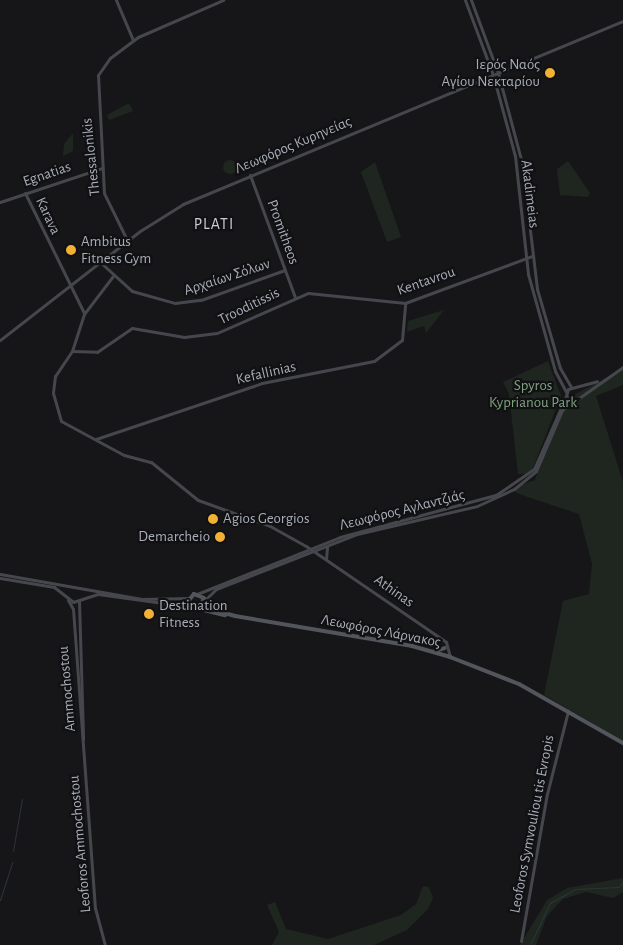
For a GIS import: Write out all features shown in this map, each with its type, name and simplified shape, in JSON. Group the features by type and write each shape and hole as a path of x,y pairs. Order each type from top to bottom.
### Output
{"main road":[{"path":"116,0 133,40 223,0"},
{"name":"Akadimeias","path":"466,0 493,75 515,156 526,257 549,349 566,394"},
{"name":"Akadimeias","path":"470,0 498,73 522,163 532,256 560,368 572,387"},
{"name":"Λεωφόρος Κυρηνείας","path":"0,340 127,240 178,207 250,175 623,21"},
{"name":"Thessalonikis","path":"127,240 108,207 102,168 96,87 102,68 133,40"},
{"name":"Egnatias","path":"0,202 102,168"},
{"name":"Promitheos","path":"250,175 295,296"},
{"name":"Karava","path":"25,194 70,285 81,301 84,314"},
{"name":"Kentavrou","path":"295,296 319,292 405,303 532,256"},
{"name":"Αρχαίων Σόλων","path":"100,262 113,276 148,299 180,304 285,270"},
{"path":"72,351 84,314 113,276"},
{"name":"Trooditissis","path":"72,351 97,352 132,328 184,337 218,333 295,296"},
{"path":"81,301 93,302"},
{"name":"Kefallinias","path":"96,439 262,383 374,361 402,340 405,303"},
{"name":"Athinas","path":"72,351 58,369 54,394 62,421 130,457 151,462 198,500 270,526 303,544 442,640 450,657"},
{"path":"574,402 566,394 572,387 598,380 623,367"},
{"path":"577,387 582,394 598,380"},
{"name":"Λεωφόρος Αγλαντζιάς","path":"205,601 216,589 367,528 479,502 505,490 534,469 566,394"},
{"name":"Λεωφόρος Αγλαντζιάς","path":"197,594 302,553 371,530 477,506 514,489 536,471 556,419 582,394"},
{"path":"302,553 303,544"},
{"path":"326,559 330,545"},
{"path":"0,576 149,600 190,598 197,594"},
{"path":"0,576 50,586 68,599 70,588"},
{"path":"78,589 79,600"},
{"name":"Λεωφόρος Λάρνακος","path":"68,599 79,600 98,594 199,609 433,651 519,684 623,743"},
{"name":"Λεωφόρος Λάρνακος","path":"197,594 210,609 235,616"},
{"path":"190,598 192,608"},
{"name":"Ammochostou","path":"68,599 73,609 83,739"},
{"name":"Ammochostou","path":"79,600 76,611 83,739"},
{"path":"199,609 205,601"},
{"path":"442,640 445,648 444,655"},
{"path":"433,651 445,648"},
{"name":"Leoforos Symvouliou tis Evropis","path":"521,941 547,794 568,711"},
{"name":"Leoforos Ammochostou","path":"83,739 95,908 105,945"}],"green space":[{"path":"129,103 133,111 109,120 107,115"},
{"path":"73,133 73,151 63,156 64,144"},
{"path":"227,160 233,160 237,167 233,174 227,174 223,170 223,164"},
{"path":"568,161 590,193 588,197 560,195 557,169"},
{"path":"375,162 401,237 387,242 361,172"},
{"path":"444,310 426,333 424,326 407,332 408,321"},
{"name":"Spyros Kyprianou Park","path":"548,361 561,396 533,468 529,474 518,474 509,394 503,382"},
{"path":"623,369 623,385 596,396 623,482 623,741 544,695 563,601 589,594 592,564 579,514 516,493 515,487 535,480 564,400"},
{"path":"623,878 623,892 613,898 586,892 563,899 547,916 536,945 520,945 547,900 567,888"},
{"path":"423,886 429,887 433,898 428,909 407,930 374,945 272,945 279,932 267,905 275,902 286,929 328,939 401,915 416,904"}],"waterway":[{"path":"13,851 22,799"},
{"path":"0,900 12,862"},
{"path":"530,945 550,903 575,889 619,887 623,881"}],"place":[{"name":"Ιερός Ναός Αγίου Νεκταρίου","path":"550,73"},
{"name":"Ambitus Fitness Gym","path":"71,250"},
{"name":"Agios Georgios","path":"213,519"},
{"name":"Demarcheio","path":"220,537"},
{"name":"Destination Fitness","path":"149,614"}],"district":[{"name":"PLATI","path":"214,224"}]}
